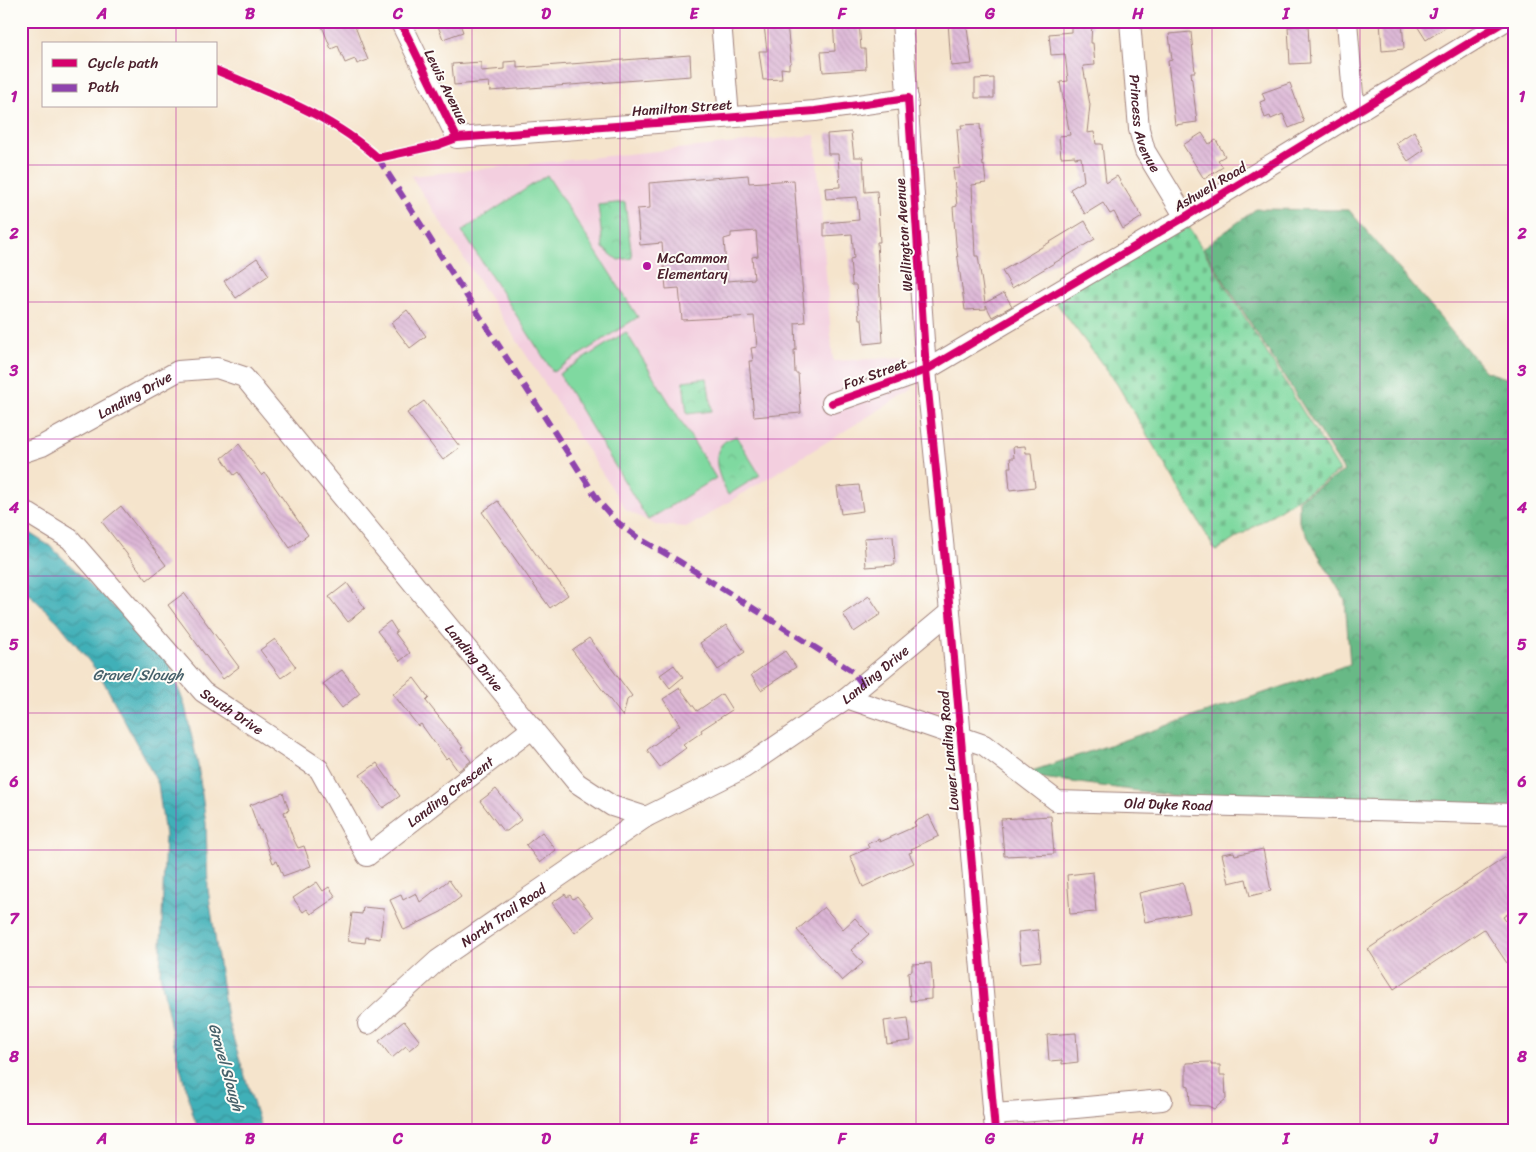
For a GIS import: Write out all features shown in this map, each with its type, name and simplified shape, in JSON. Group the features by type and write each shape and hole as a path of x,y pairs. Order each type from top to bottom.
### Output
{"street":[{"name":"Lewis Avenue","path":"400,21 457,138"},
{"path":"721,21 729,117"},
{"name":"Wellington Avenue","path":"902,21 926,370"},
{"name":"Princess Avenue","path":"1130,21 1138,129 1145,151 1185,216"},
{"path":"1347,21 1353,96 1361,110"},
{"name":"Ashwell Road","path":"926,370 1361,110 1505,21"},
{"name":"Hamilton Street","path":"457,138 814,111 908,98"},
{"name":"Landing Drive","path":"21,453 42,446 178,372 216,368 244,377 577,783 612,806 646,817 744,768 848,698 950,612"},
{"name":"Fox Street","path":"832,403 926,370"},
{"name":"Lower Landing Road","path":"926,370 950,612 994,1122"},
{"name":"South Drive","path":"21,508 70,539 204,692 319,769 367,856"},
{"name":"Old Dyke Road","path":"848,698 984,745 1057,801 1515,814"},
{"name":"Landing Crescent","path":"367,856 533,728"},
{"name":"North Trail Road","path":"368,1024 438,960 646,817"},
{"path":"994,1122 1076,1108 1162,1100"}],"shaded area":[{"name":"McCammon Elementary","path":"815,135 833,361 906,357 913,389 688,527 656,525 626,510 411,176"}],"green space":[{"path":"547,175 638,317 553,372 462,231"},
{"path":"625,202 632,258 618,260 603,248 598,205"},
{"path":"1256,209 1349,210 1485,371 1515,381 1515,816 1249,806 1020,775 1350,664 1345,600 1299,522 1299,499 1344,471 1203,248"},
{"path":"1182,216 1340,471 1216,551 1117,384 1052,297"},
{"path":"626,332 716,478 648,520 559,374"},
{"path":"707,378 712,411 687,414 683,381"},
{"path":"736,436 760,475 728,495 718,470 717,456 723,443"}],"water":[{"name":"Gravel Slough","path":"21,528 50,546 167,657 185,706 198,765 206,823 208,889 227,1018 262,1131 199,1131 175,1048 160,974 165,836 158,784 100,675 58,622 21,586"}],"building":[{"path":"320,21 353,21 368,60 357,64 355,59 345,63 338,46 331,49"},
{"path":"436,21 459,21 463,32 443,39"},
{"path":"833,21 859,21 861,49 865,49 866,69 823,72 821,52 835,51"},
{"path":"948,21 966,21 972,64 951,66"},
{"path":"1071,21 1092,21 1091,43 1093,43 1095,65 1083,66 1090,105 1087,133 1094,132 1096,144 1102,144 1106,183 1117,176 1142,217 1123,229 1114,212 1110,214 1103,203 1085,214 1070,189 1084,181 1081,157 1061,157 1059,136 1070,135 1060,82 1068,81 1065,54 1051,55 1049,34 1071,32"},
{"path":"1380,21 1402,21 1404,49 1382,51"},
{"path":"1414,21 1456,21 1426,40"},
{"path":"787,23 791,63 789,64 789,69 781,68 782,79 763,80 759,51 767,51 764,25"},
{"path":"1308,25 1310,63 1290,64 1288,27"},
{"path":"1191,32 1195,72 1191,72 1197,122 1175,125 1168,61 1172,60 1169,34"},
{"path":"690,55 691,76 490,91 489,82 454,85 452,64 481,62 481,71 504,69 504,62 517,61 517,68"},
{"path":"994,78 994,98 975,98 975,79"},
{"path":"1290,83 1304,122 1289,128 1283,114 1271,119 1270,116 1265,118 1260,102 1265,100 1262,93"},
{"path":"980,124 986,183 972,185 975,256 978,256 985,303 1004,293 1012,306 992,317 986,305 986,309 965,310 953,207 957,206 953,169 960,168 957,129 962,129 961,125"},
{"path":"1414,131 1424,150 1408,161 1396,143"},
{"path":"851,132 854,157 863,157 865,192 877,191 880,242 877,242 883,342 864,344 862,319 859,319 856,285 852,285 850,259 854,258 852,234 824,236 824,223 859,220 857,197 826,199 825,188 840,187 838,154 828,154 827,134"},
{"path":"1202,133 1209,144 1216,140 1225,156 1218,160 1223,167 1204,179 1183,145"},
{"path":"748,175 749,183 794,180 805,322 795,323 795,373 798,373 801,413 754,417 749,361 753,361 751,348 757,347 754,316 682,320 679,288 666,289 662,243 640,245 637,209 650,208 649,183","holes":["756,231 758,256 752,257 754,279 727,281 724,239 731,237 731,233"]},
{"path":"1085,221 1095,239 1012,288 1002,271"},
{"path":"257,258 269,275 236,298 224,281"},
{"path":"407,310 426,336 410,348 391,323"},
{"path":"424,401 460,447 443,460 407,413"},
{"path":"239,444 262,476 265,473 308,535 290,548 238,472 234,475 222,458"},
{"path":"1025,446 1026,453 1031,453 1035,487 1010,490 1008,467 1011,467 1010,458 1014,458 1013,447"},
{"path":"859,485 863,511 841,514 837,487"},
{"path":"498,501 548,571 550,570 568,595 550,608 482,512"},
{"path":"121,506 166,565 147,580 102,522"},
{"path":"893,536 895,565 866,567 864,538"},
{"path":"347,583 365,608 348,622 329,597"},
{"path":"184,593 239,667 223,679 168,605"},
{"path":"869,596 881,614 854,632 843,614"},
{"path":"390,621 397,632 395,633 410,653 400,661 377,631"},
{"path":"726,625 745,652 718,670 700,643"},
{"path":"589,638 632,696 627,700 623,717 572,650"},
{"path":"275,639 296,667 281,678 260,650"},
{"path":"785,651 796,667 761,690 751,675"},
{"path":"674,665 683,677 670,688 660,675"},
{"path":"342,670 360,693 342,708 323,684"},
{"path":"414,678 429,698 426,701 463,747 461,748 471,761 458,771 448,757 446,759 421,724 418,726 393,694"},
{"path":"680,688 697,711 722,694 732,710 701,730 702,732 683,745 686,748 660,767 647,750 680,725 663,699"},
{"path":"377,763 400,796 383,808 360,775"},
{"path":"496,789 521,820 507,831 503,831 480,801"},
{"path":"283,793 289,810 284,812 293,838 298,848 304,846 311,866 283,876 277,861 273,863 250,805"},
{"path":"929,815 939,836 911,849 912,852 909,853 914,863 863,887 850,856 869,848 867,844 879,839 880,842 916,826 914,822"},
{"path":"1051,816 1054,854 1004,856 1001,819"},
{"path":"542,832 556,850 540,863 526,845"},
{"path":"1263,849 1271,891 1250,896 1246,879 1229,883 1222,854 1234,852 1235,855"},
{"path":"1515,851 1515,909 1503,917 1515,934 1515,975 1484,929 1394,989 1368,949"},
{"path":"1093,872 1096,912 1070,914 1067,875"},
{"path":"449,880 461,897 441,912 404,930 390,900 401,895 403,900 416,893 420,902"},
{"path":"317,882 323,891 329,887 336,897 311,914 307,909 303,912 293,898"},
{"path":"1183,883 1190,913 1145,922 1139,893"},
{"path":"565,894 567,897 570,895 573,899 577,896 594,917 575,933 552,903"},
{"path":"363,907 384,909 380,939 366,937 365,943 348,941 352,913 362,914"},
{"path":"824,907 843,929 855,918 869,934 851,950 863,963 842,981 797,930"},
{"path":"1038,930 1041,961 1021,963 1018,932"},
{"path":"931,963 933,990 931,990 931,999 910,1001 908,972 912,971 912,964"},
{"path":"908,1018 911,1041 887,1044 884,1021"},
{"path":"404,1021 419,1042 409,1050 406,1046 392,1058 379,1041"},
{"path":"1076,1033 1078,1062 1062,1064 1062,1060 1049,1061 1047,1035"},
{"path":"1211,1062 1211,1065 1220,1065 1220,1075 1225,1075 1226,1099 1214,1109 1208,1106 1190,1105 1189,1086 1186,1085 1186,1063"}],"marked path":[{"path":"378,158 600,503 617,522 638,538 677,560 852,671 863,685"}],"cycle path":[{"path":"400,21 457,138"},
{"path":"832,403 926,370 1185,217 1505,21"},
{"path":"218,71 322,118 361,143 378,158 438,145 457,138 815,111 908,98 926,370 950,612 995,1131"}],"place":[{"name":"McCammon Elementary","path":"647,266"}]}
